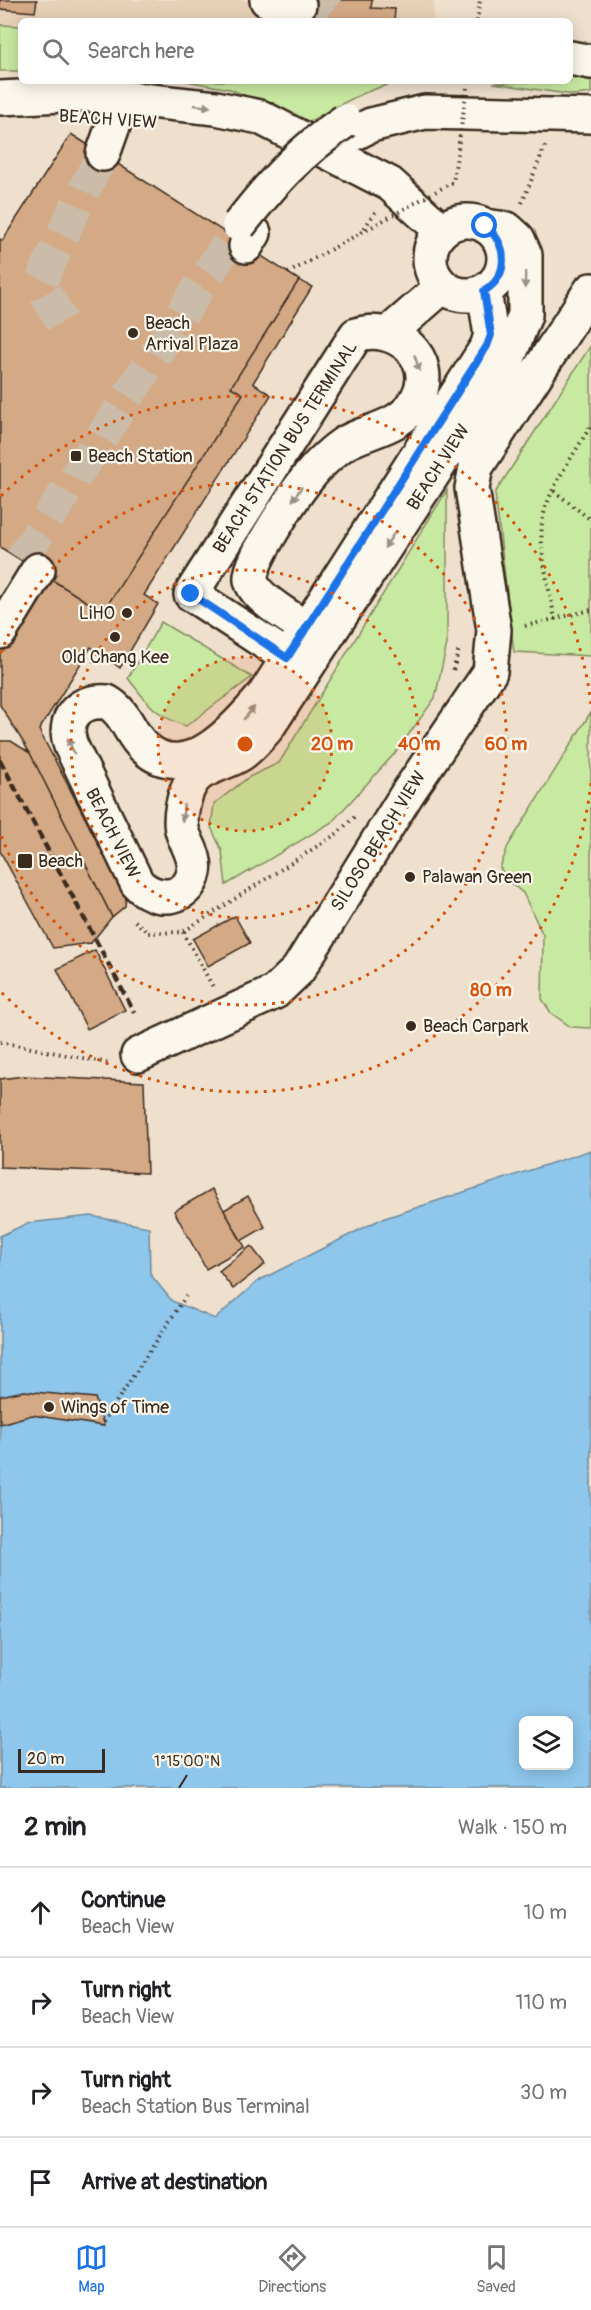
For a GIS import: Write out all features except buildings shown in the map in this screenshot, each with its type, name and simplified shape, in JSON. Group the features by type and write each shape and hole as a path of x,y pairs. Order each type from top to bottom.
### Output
{"street":[{"path":"267,0 299,5"},
{"path":"573,59 591,62"},
{"name":"BEACH VIEW","path":"0,98 84,94 121,108 252,134 304,153 379,195 437,238 462,221 507,230 518,239 525,255 525,315 507,361 315,633"},
{"path":"103,154 121,108"},
{"name":"BEACH VIEW","path":"0,117 86,114 121,108"},
{"path":"243,235 350,127 371,125 425,112 541,126 591,116"},
{"path":"437,238 431,268 443,286 462,296 484,291 499,277 504,258 499,240 485,226"},
{"path":"396,327 443,286"},
{"name":"SILOSO BEACH VIEW","path":"138,1054 275,992 298,970 407,794 490,672 494,630 472,488 476,467 591,290"},
{"name":"BEACH VIEW","path":"296,663 231,731 192,758 176,763 159,758 144,748 123,715 107,702 87,703 71,716 67,737 137,883 144,891 154,896 175,895 190,882 194,861 181,830 183,803 194,778 242,753 267,728 296,663 487,346 491,335 484,291"},
{"name":"BEACH STATION BUS TERMINAL","path":"296,663 191,594 356,335 378,331 398,337 412,347 422,380 417,399 401,418 383,429 344,444 311,473 273,528 251,568 250,580 258,594 315,633"},
{"path":"0,594 30,565 0,632"}],"path":[{"path":"477,18 480,0"},
{"path":"288,273 453,182 468,84"},
{"path":"518,212 541,126"},
{"path":"361,233 377,210"},
{"path":"555,620 542,540 542,523 554,491 591,425"},
{"path":"554,491 591,520"},
{"path":"522,626 591,610"},
{"path":"451,677 462,642"},
{"path":"215,990 183,932 338,833 361,810"},
{"path":"0,1042 110,1063 138,1054"},
{"path":"103,1422 186,1296"}],"shaded area":[{"path":"0,0 434,0 433,18 18,18 18,26 0,25"}],"green space":[{"path":"0,25 18,26 18,71 0,71"},
{"path":"573,76 591,79 591,93 574,95 500,84 573,84"},
{"path":"202,84 393,84 371,90 308,122 230,89"},
{"path":"591,345 591,656 514,652 495,493"},
{"path":"447,490 447,644 435,698 396,752 332,822 226,885 222,851 211,827 214,804 249,777 279,763"},
{"path":"161,622 252,677 186,726 159,713 128,678"},
{"path":"591,712 591,1028 571,1027 551,1013 542,999 543,935 523,893 507,880 500,868 508,846"}],"water":[{"path":"591,1150 591,1788 0,1788 0,1236 28,1223 91,1216 149,1227 150,1274 172,1301 215,1319 258,1281 379,1220"}],"tunnel":[{"path":"299,5 329,9 339,18"},
{"path":"62,322 40,284 80,197 103,154"},
{"path":"21,560 232,237"}],"railway":[{"path":"0,760 134,1012"}],"place":[{"name":"Beach Arrival Plaza","path":"133,333"},
{"name":"Beach Station","path":"76,456"},
{"name":"LiHO","path":"127,613"},
{"name":"Old Chang Kee","path":"115,637"},
{"name":"Beach","path":"25,861"},
{"name":"Palawan Green","path":"410,877"},
{"name":"Beach Carpark","path":"411,1026"},
{"name":"Wings of Time","path":"49,1407"}],"route":[{"path":"191,594 287,658 487,346 491,335 484,291 499,277 504,258 499,240 485,226"}]}
